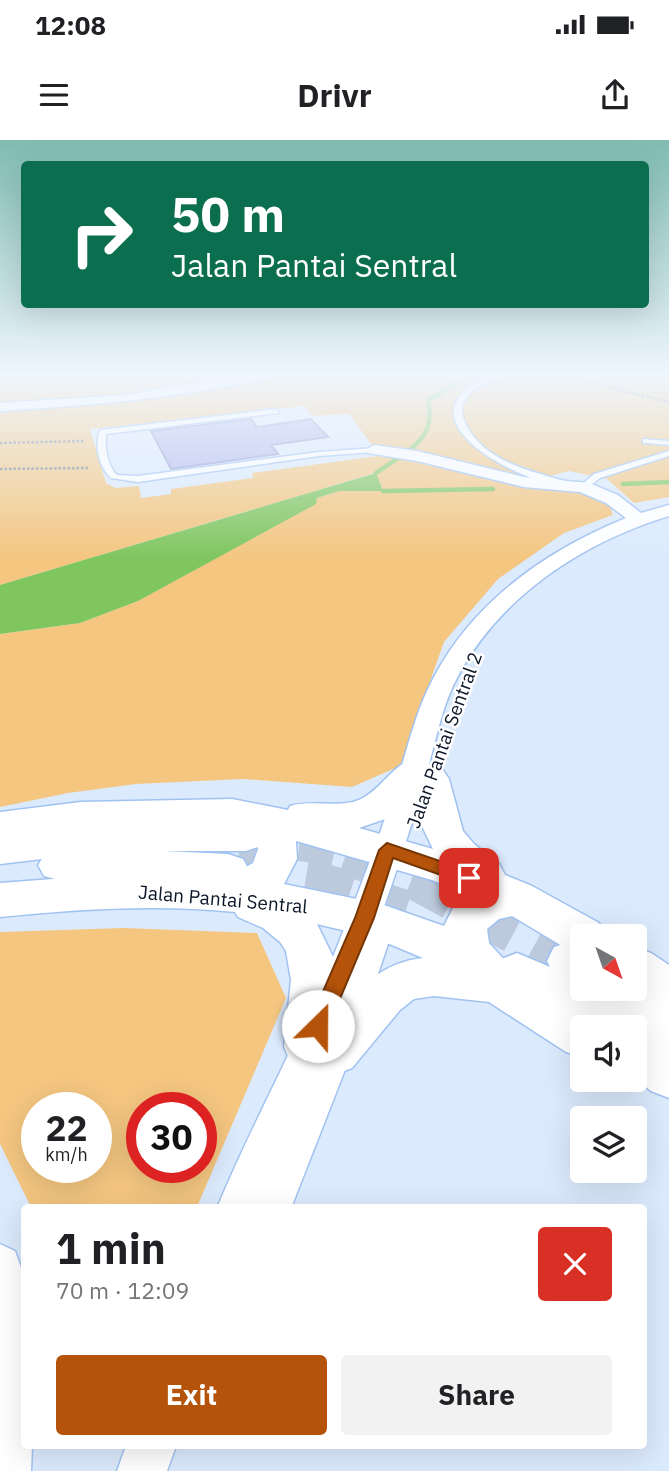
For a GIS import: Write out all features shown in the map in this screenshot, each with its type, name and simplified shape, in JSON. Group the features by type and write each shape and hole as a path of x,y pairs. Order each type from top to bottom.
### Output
{"main road":[{"path":"0,873 77,864 143,864 233,854 336,818 367,812 422,775 440,827 448,841 465,862 517,898"},
{"name":"Jalan Pantai Sentral","path":"0,826 81,816 233,854 395,852 445,868 517,898 570,948"},
{"path":"0,849 55,841 161,834 233,854 266,910 292,925 309,945 315,970 321,1049"},
{"name":"Jalan Pantai Sentral","path":"0,900 117,889 233,854"},
{"name":"Jalan Pantai Sentral","path":"233,854 285,901 372,920 432,941 508,978 570,1027"},
{"path":"517,898 481,906 468,919 466,935 471,953 508,978 569,1000 590,1015"},
{"path":"321,1049 398,982 433,976 508,978"},
{"path":"648,976 669,990"},
{"path":"628,1001 669,1029"},
{"path":"647,1057 669,1074"},
{"path":"647,1081 669,1097"}],"street":[{"path":"374,450 417,456 524,482 583,487 612,499 636,518"},
{"name":"Jalan Pantai Sentral 2","path":"321,1049 372,920 422,775 443,737 476,654 483,625 531,578 574,549 636,518 669,510"},
{"path":"240,1204 321,1049"},
{"path":"271,1204 321,1049"},
{"path":"0,1266 6,1320 6,1471"},
{"path":"142,1471 150,1449"}],"lane":[{"path":"101,435 108,472 124,479 319,454 374,450"},
{"path":"468,435 473,444 509,467 565,484"},
{"path":"646,440 669,443"},
{"path":"583,487 597,476 669,453"}],"path":[{"path":"0,443 83,439 85,450"},
{"path":"0,469 90,468 96,464"}],"shaded area":[{"path":"0,435 92,435 106,483 115,488 139,486 141,498 171,494 171,489 253,478 252,473 393,454 536,486 571,490 592,496 610,507 613,515 564,533 498,579 444,642 400,766 352,787 242,779 136,784 68,793 0,807 0,634 80,623 138,601 315,504 317,498 339,491 383,490 375,473 0,585"},
{"path":"365,435 669,435 669,497 634,503 607,479 569,471 535,480 374,448"},
{"path":"376,473 383,491 339,491 317,498 316,504 138,601 80,623 0,634 0,585"},
{"path":"124,928 257,933 286,998 217,1160 217,1092 126,1092 126,1183 207,1183 198,1204 30,1204 0,1144 0,932"}],"building":[{"path":"153,435 328,437 271,445 278,454 171,469"}],"waterway":[{"path":"408,451 424,435"},
{"path":"376,473 401,456"},
{"path":"623,484 669,482"},
{"path":"383,491 493,489"}],"tunnel":[{"path":"246,836 308,844 350,853"},
{"path":"350,853 420,879 570,961"},
{"path":"236,871 322,886 405,913"}],"route":[{"path":"318,1026 365,918 387,850 469,878"}]}
